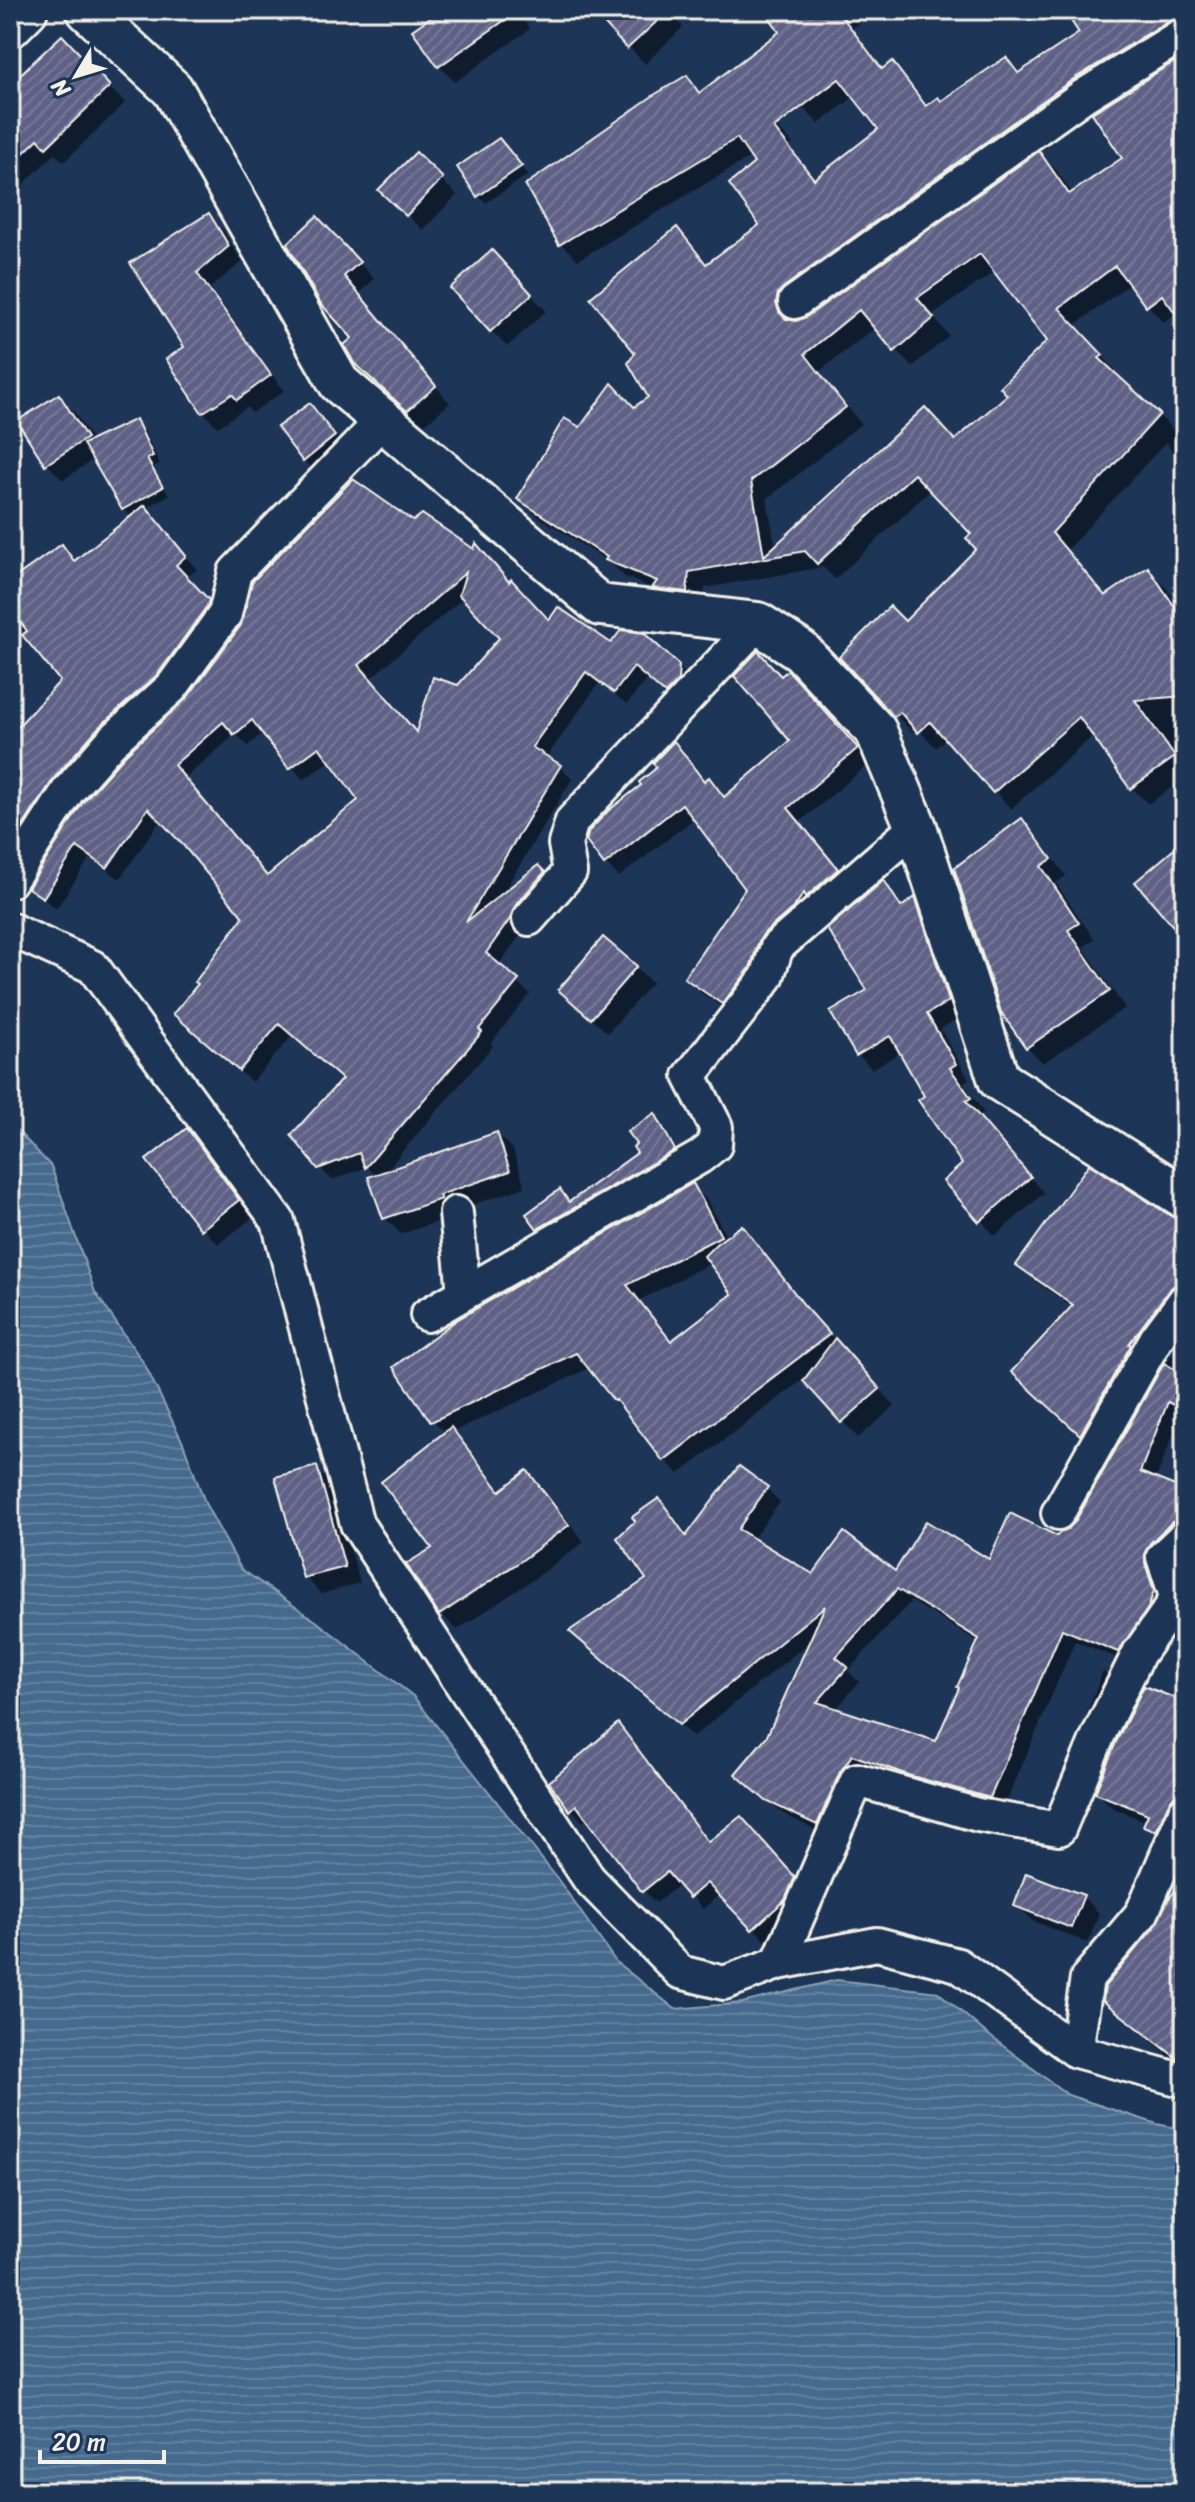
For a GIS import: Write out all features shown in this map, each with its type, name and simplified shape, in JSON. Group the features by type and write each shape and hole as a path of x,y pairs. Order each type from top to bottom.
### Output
{"street":[{"path":"10,27 27,10"},
{"path":"87,10 173,90 339,383 600,605 758,623 801,651 876,731 916,827 999,1080 1185,1198"},
{"path":"795,302 1083,96 1185,33"},
{"path":"10,881 68,791 111,742 172,687 181,675 225,614 235,572 383,420"},
{"path":"529,919 570,872 565,844 572,821 758,623"},
{"path":"427,1315 686,1165 715,1145 716,1127 690,1076 767,977 777,947 916,827"},
{"path":"10,929 93,967 278,1221 357,1524 589,1879 680,1972 724,1983 778,1963 877,1944 958,1965 1076,2051 1185,2081"},
{"path":"456,1213 464,1293"},
{"path":"1058,1513 1156,1339 1185,1300"},
{"path":"778,1963 857,1780 978,1815 1059,1829 1099,1734 1139,1653 1177,1599 1163,1557 1185,1536"},
{"path":"1076,2051 1087,1978 1142,1913 1185,1812"}],"water":[{"path":"10,1123 51,1166 95,1292 145,1365 183,1443 206,1505 241,1569 316,1621 413,1696 557,1878 616,1962 675,2009 742,2003 837,1980 938,1992 1068,2095 1185,2130 1185,2492 10,2492"}],"building":[{"path":"441,10 519,10 438,67 412,30"},
{"path":"592,10 669,10 627,49"},
{"path":"765,10 837,10 882,69 892,61 926,106 938,97 941,101 1006,57 1018,73 1079,33 1064,10 1185,10 1185,14 1175,17 1072,80 784,287 778,293 776,303 786,319 796,321 806,317 1039,151 1069,194 1122,158 1092,113 1174,62 1185,79 1185,326 1162,295 1146,307 1115,266 1059,308 1103,355 1099,358 1160,414 1052,533 1105,596 1148,567 1185,622 1185,696 1135,700 1175,757 1130,789 1079,717 993,793 930,722 918,733 900,712 894,717 839,657 890,606 905,621 976,549 966,538 971,534 914,474 817,564 805,551 689,572 687,592 652,588 657,581 605,560 607,557 517,499 564,418 580,427 612,383 634,407 648,397 628,363 635,353 590,298 677,227 706,264 759,225 729,184 754,163 737,138 559,245 525,185 687,75 699,93 779,32","holes":["839,79 878,129 814,179 774,128","980,254 1047,341 1000,387 1007,395 955,440 925,407 764,556 751,481 846,407 805,354 859,310 894,352 934,318 917,298"]},
{"path":"62,35 110,86 46,148 38,139 10,166 10,84"},
{"path":"499,138 522,166 477,197 457,167"},
{"path":"416,152 443,178 406,216 378,190"},
{"path":"209,213 229,246 197,273 271,375 237,400 232,394 202,413 166,359 184,347 130,263"},
{"path":"317,216 360,262 344,276 436,386 407,411 354,363 344,345 352,338 321,304 287,244"},
{"path":"492,250 532,294 490,332 450,288"},
{"path":"59,394 87,438 45,465 17,421"},
{"path":"310,403 335,436 303,462 277,427"},
{"path":"136,419 153,456 147,459 163,487 122,510 83,444"},
{"path":"353,479 413,521 422,514 474,549 476,543 509,582 511,579 549,620 558,607 611,643 621,630 644,633 679,665 678,681 665,694 634,667 614,693 586,672 532,747 561,765 466,922 538,865 545,872 515,906 510,919 486,953 519,980 479,1029 482,1032 365,1168 359,1153 318,1169 291,1135 342,1079 279,1024 239,1071 173,1014 198,984 195,982 243,917 148,808 107,868 77,847 43,898 28,888 83,802 125,755 187,698 241,625 252,582","holes":["466,572 459,595 499,638 458,685 433,677 416,732 359,665","252,720 289,769 319,747 358,800 267,876 174,765 223,722 234,735"]},
{"path":"145,505 186,556 176,565 209,600 207,606 158,674 98,728 54,778 10,846 10,735 60,681 22,635 27,631 10,608 10,581 62,544 74,561"},
{"path":"758,651 781,676 788,670 858,748 788,808 838,869 806,897 804,893 794,907 764,933 750,968 722,1004 684,978 745,889 682,804 604,865 586,841 589,831 641,785 639,782 656,767 653,763 674,741 704,781 709,777 724,797 790,741 734,676"},
{"path":"1022,818 1052,859 1041,866 1079,923 1068,930 1110,991 1026,1048 1001,1012 954,868"},
{"path":"1185,840 1185,940 1135,882"},
{"path":"884,880 901,907 915,897 949,1001 927,1014 956,1064 950,1068 971,1098 966,1101 1031,1177 979,1222 943,1181 962,1164 918,1100 924,1096 890,1036 856,1056 830,1012 867,990 827,929"},
{"path":"603,937 637,966 591,1019 558,990"},
{"path":"655,1113 675,1150 537,1229 526,1214 560,1189 569,1202 637,1153 633,1147 636,1144 627,1132"},
{"path":"187,1128 239,1200 201,1230 146,1160"},
{"path":"497,1132 510,1171 439,1195 441,1199 383,1219 368,1177"},
{"path":"1089,1164 1173,1217 1185,1221 1185,1277 1170,1289 1129,1344 1080,1435 1011,1372 1073,1305 1016,1265"},
{"path":"693,1183 721,1236 627,1285 671,1341 732,1294 704,1256 742,1225 830,1334 663,1461 576,1353 431,1422 393,1367 455,1321"},
{"path":"835,1338 880,1389 841,1423 803,1381"},
{"path":"1164,1363 1185,1375 1185,1411 1168,1402 1140,1472 1185,1490 1185,1518 1172,1522 1145,1552 1145,1563 1154,1591 1148,1608 1118,1652 1062,1629 990,1798 908,1775 852,1755 840,1772 817,1825 766,1801 735,1774 767,1736 825,1606 679,1725 569,1631 646,1579 617,1538 635,1521 632,1517 659,1498 686,1536 739,1466 768,1487 738,1529 813,1574 844,1532 895,1571 926,1521 989,1559 1010,1513 1057,1536 1075,1522","holes":["897,1589 979,1639 936,1741 817,1702 848,1667 836,1657"]},
{"path":"451,1427 500,1491 527,1470 569,1525 439,1615 406,1564 432,1548 381,1482"},
{"path":"317,1466 345,1567 303,1578 275,1477"},
{"path":"1144,1686 1185,1702 1185,1793 1174,1796 1156,1831 1143,1826 1148,1814 1095,1793"},
{"path":"618,1723 708,1842 741,1816 795,1877 785,1900 752,1930 707,1883 689,1898 667,1872 642,1892 576,1805 570,1811 549,1782"},
{"path":"1026,1873 1084,1895 1071,1928 1014,1906"},
{"path":"1185,1878 1185,2061 1178,2059 1103,2001 1105,1986 1156,1925 1168,1900"}]}
